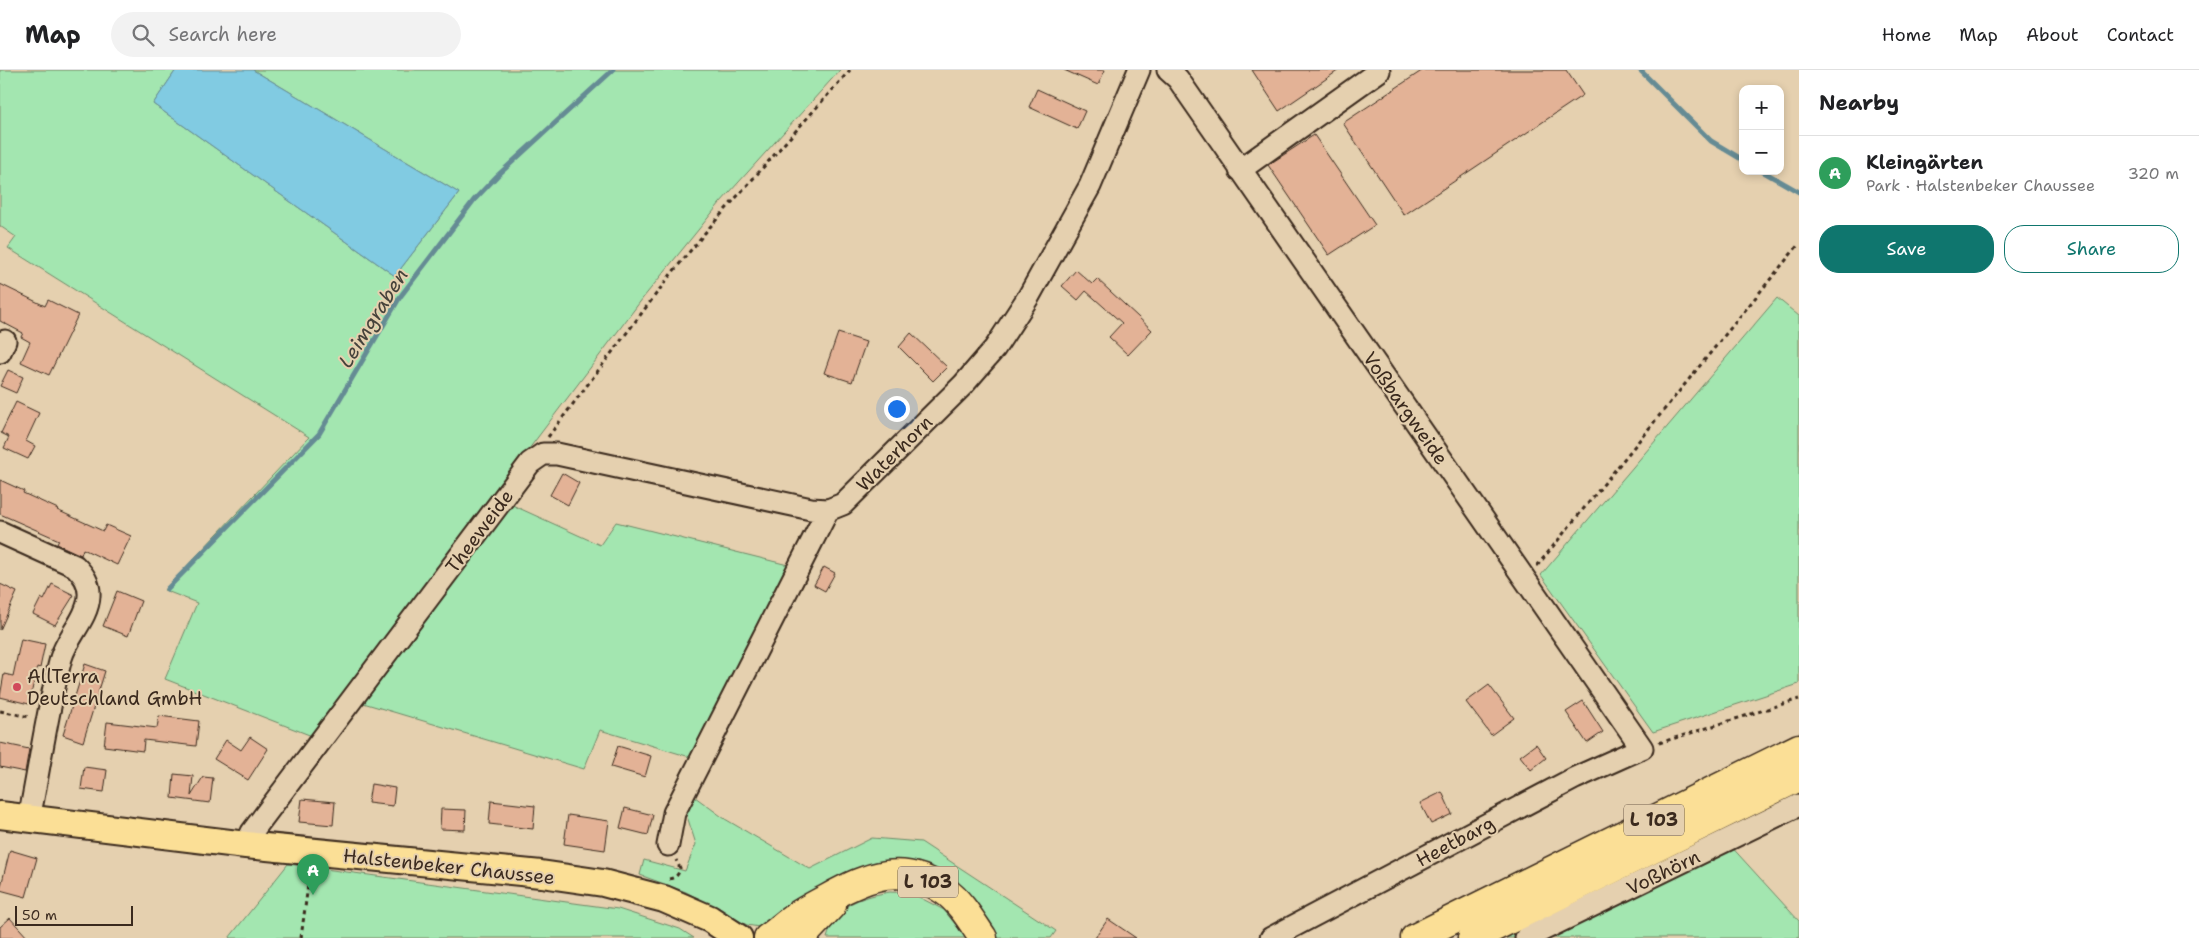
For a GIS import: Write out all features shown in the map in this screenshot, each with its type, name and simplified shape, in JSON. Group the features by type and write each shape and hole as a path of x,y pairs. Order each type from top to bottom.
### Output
{"highway":[{"name":"L 103","path":"1415,938 1799,748"},
{"name":"L 103","path":"1472,938 1799,777"},
{"name":"L 103","path":"768,938 796,916 850,886 868,878 886,874 908,875 924,880 945,891 954,899 983,938"},
{"name":"L 103","path":"801,938 818,928 850,886"}],"main road":[{"name":"Halstenbeker Chaussee","path":"0,815 246,845 541,874 603,883 664,899 710,918 739,938"}],"street":[{"name":"Waterhorn","path":"828,510 843,504 963,385 995,348 1029,296 1090,186 1139,70"},
{"name":"Voßbargweide","path":"1168,70 1178,79 1642,748"},
{"path":"1240,170 1379,71"},
{"path":"543,454 556,454 811,509 828,510 674,813 668,845"},
{"name":"Theeweide","path":"246,845 252,832 530,463 543,454"},
{"path":"0,532 75,566 83,574 88,585 90,597 62,656 29,819"},
{"name":"Heetbarg","path":"1271,938 1575,778 1642,748"},
{"name":"Voßhörn","path":"1526,938 1799,805"}],"path":[{"path":"543,454 548,436 672,273 709,228 850,70"},
{"path":"1526,580 1799,244"},
{"path":"1642,748 1799,700"},
{"path":"0,711 48,721"},
{"path":"301,938 313,852"}],"green space":[{"path":"0,70 176,70 153,104 395,276 459,193 253,70 840,70 720,203 643,298 312,736 165,679 197,603 164,590 309,437 8,248 16,237 0,226"},
{"path":"1777,298 1799,316 1799,684 1653,732 1541,575"},
{"path":"510,504 600,545 616,522 788,565 690,757 600,730 584,769 360,702"},
{"path":"691,794 725,819 810,869 872,838 921,842 1056,931 1051,938 996,938 914,868 772,923 759,927 747,925 686,892 640,875 644,860 685,871 696,844 685,810"},
{"path":"1718,832 1799,921 1799,938 1506,938"},
{"path":"288,864 618,909 680,929 694,938 229,938"},
{"path":"890,892 911,893 944,910 966,938 827,938 834,919 844,908 867,897"}],"water":[{"path":"176,70 253,70 459,193 395,276 153,104"}],"building":[{"path":"1064,70 1105,70 1098,85"},
{"path":"1252,70 1339,70 1279,111"},
{"path":"1423,70 1566,70 1583,95 1404,215 1343,123"},
{"path":"1037,89 1085,111 1077,129 1029,107"},
{"path":"1314,135 1375,225 1329,255 1268,165"},
{"path":"1076,270 1092,284 1097,279 1152,330 1128,355 1109,337 1122,323 1086,291 1078,300 1062,286"},
{"path":"0,284 45,306 48,300 78,315 49,375 21,362 30,342 21,337 23,333 0,321"},
{"path":"838,333 866,342 852,382 824,373"},
{"path":"911,333 947,367 933,381 899,347"},
{"path":"8,370 23,377 16,393 0,386"},
{"path":"16,402 39,413 26,441 35,446 28,459 4,448 9,437 1,433"},
{"path":"562,473 579,483 568,505 550,495"},
{"path":"0,480 57,510 103,531 106,525 131,536 117,565 83,549 81,555 57,544 59,540 0,514"},
{"path":"824,567 835,573 825,591 814,585"},
{"path":"0,584 17,592 0,630"},
{"path":"52,584 74,595 55,625 33,614 41,598 44,600"},
{"path":"117,591 141,601 128,636 103,626"},
{"path":"21,639 45,644 40,668 37,667 29,704 0,697 4,674 13,676"},
{"path":"85,664 105,671 83,742 63,735"},
{"path":"1489,685 1514,718 1491,735 1466,702"},
{"path":"1583,701 1603,732 1587,743 1566,712"},
{"path":"159,716 199,721 196,746 144,740 143,751 104,746 107,722 157,728"},
{"path":"250,737 268,749 248,780 214,759 226,740 241,750"},
{"path":"0,743 29,749 25,772 0,767"},
{"path":"1536,744 1546,758 1531,770 1520,756"},
{"path":"618,746 651,756 645,777 611,767"},
{"path":"84,767 107,770 104,792 81,789"},
{"path":"174,774 193,776 191,796 203,777 213,778 210,803 172,798"},
{"path":"371,784 395,788 393,806 368,803"},
{"path":"1442,792 1452,814 1431,824 1420,803"},
{"path":"302,799 335,802 333,825 299,822"},
{"path":"491,801 535,806 533,829 489,824"},
{"path":"625,808 653,815 648,835 620,828"},
{"path":"441,809 466,810 465,830 440,829"},
{"path":"568,815 609,821 605,850 564,844"},
{"path":"10,850 37,858 26,897 0,890"},
{"path":"10,918 28,938 0,938 0,927"},
{"path":"1108,919 1136,938 1095,938"}],"waterway":[{"name":"Leimgraben","path":"167,589 319,434 400,297 474,200 497,176 613,70"},
{"name":"Leimgraben","path":"1640,70 1711,141 1739,158"},
{"name":"Leimgraben","path":"1769,175 1799,192"}],"place":[{"name":"AllTerra Deutschland GmbH","path":"17,687"},
{"name":"Kleingärten","path":"313,895"}]}
